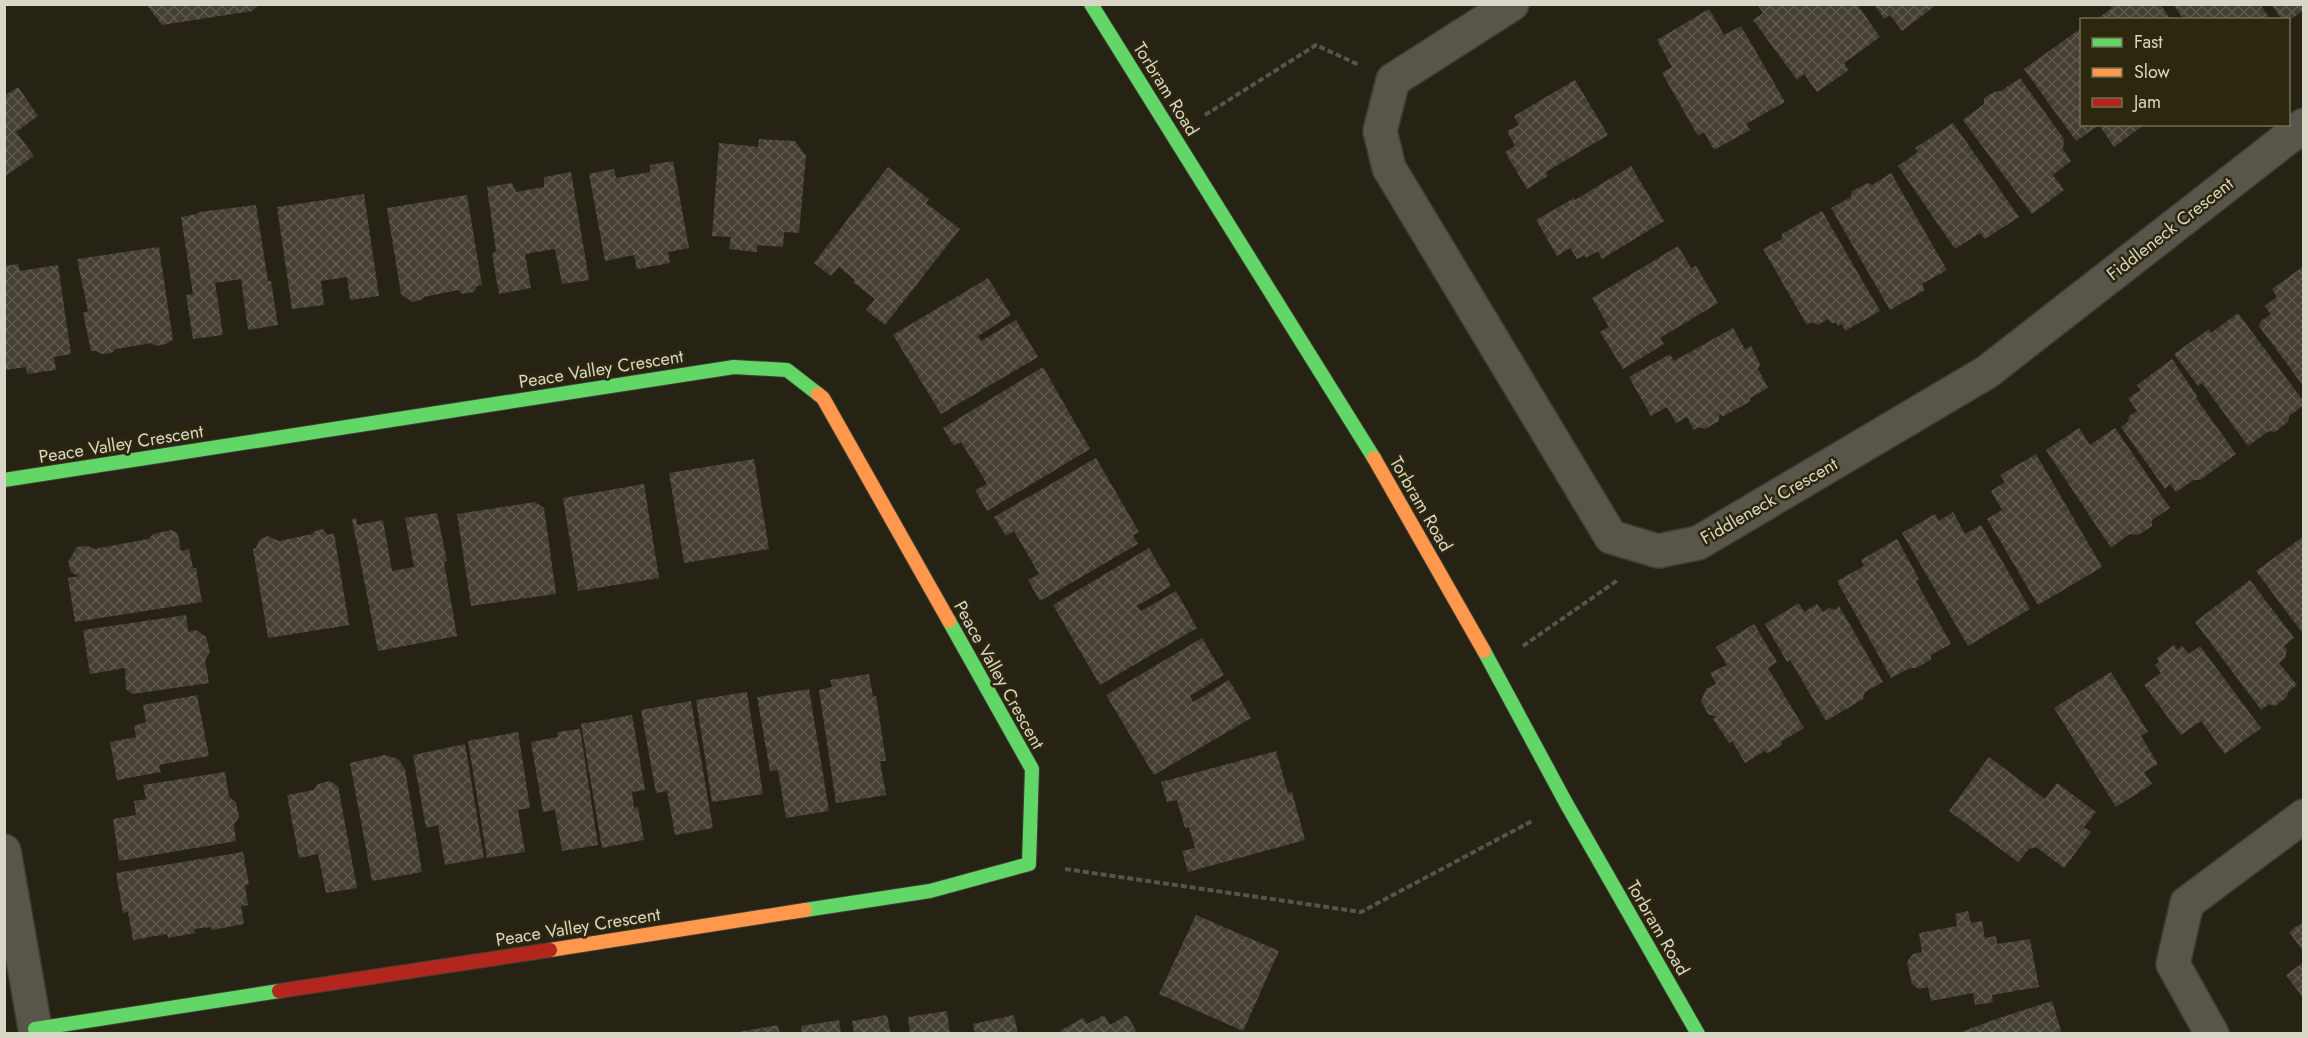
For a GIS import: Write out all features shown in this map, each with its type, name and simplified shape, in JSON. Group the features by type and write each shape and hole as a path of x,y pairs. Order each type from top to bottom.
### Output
{"street":[{"name":"Torbram Road","path":"1091,4 1379,466 1493,667 1566,803 1698,1034"},
{"path":"1393,80 1512,4"},
{"name":"Fiddleneck Crescent","path":"1393,80 1380,131 1389,168 1611,537 1658,551 1698,543 1987,372 2304,125"},
{"name":"Peace Valley Crescent","path":"4,480 734,366 787,370 823,398 1032,769 1029,864 930,891 36,1031"},
{"path":"2212,1034 2173,964 2187,903 2304,816"},
{"path":"4,851 36,1031"}],"path":[{"path":"1174,134 1316,45 1393,80"},
{"path":"1493,667 1658,551"},
{"path":"1029,864 1361,912 1566,803"}],"building":[{"path":"146,4 260,4 252,11 162,25"},
{"path":"1757,4 1857,4 1880,37 1844,63 1849,70 1817,92 1804,74 1797,80 1753,20 1763,13"},
{"path":"1874,4 1933,4 1935,6 1902,31 1890,15 1884,19"},
{"path":"2109,4 2160,4 2170,18 2099,18 2112,8"},
{"path":"2173,4 2260,4 2270,18 2183,18"},
{"path":"2271,4 2304,4 2304,10 2290,20 2281,18"},
{"path":"1709,9 1724,35 1741,26 1785,102 1746,124 1750,130 1714,150 1704,132 1698,136 1662,73 1672,67 1657,40"},
{"path":"2080,29 2080,126 2098,126 2076,141 2024,69"},
{"path":"2020,78 2064,139 2063,149 2071,161 2053,175 2064,190 2032,214 1963,120 1984,104 1984,98 2001,91"},
{"path":"1575,80 1608,135 1546,172 1548,176 1527,189 1505,152 1515,146 1507,131 1519,125 1514,116"},
{"path":"18,87 38,116 16,132 34,156 4,177 4,96"},
{"path":"1953,123 2019,217 1985,239 1980,233 1955,249 1898,166 1918,152 1915,148"},
{"path":"2100,126 2142,126 2114,147"},
{"path":"759,139 795,141 806,156 799,233 784,232 783,247 757,245 757,252 729,249 731,237 712,236 719,143 758,147"},
{"path":"673,161 689,248 668,252 670,263 637,269 634,255 605,261 589,174 614,169 616,178 650,172 650,165"},
{"path":"1631,166 1664,221 1602,259 1598,251 1586,258 1584,256 1577,259 1570,248 1557,256 1536,220 1574,198 1575,200"},
{"path":"888,167 929,199 926,203 960,229 885,325 866,310 875,299 853,282 855,280 839,267 831,276 814,263"},
{"path":"571,172 589,280 562,284 555,249 525,254 531,288 499,294 492,254 496,251 487,187 512,183 516,192 544,187 544,177"},
{"path":"1891,173 1947,270 1922,284 1925,290 1890,310 1831,208 1851,197 1852,191 1868,183 1872,185"},
{"path":"364,194 379,296 350,300 347,277 321,281 324,305 292,309 277,207"},
{"path":"467,195 482,285 477,286 474,292 463,294 458,290 424,297 412,302 401,294 387,208"},
{"path":"256,205 268,281 271,281 278,325 248,330 241,279 215,283 223,335 193,339 186,295 193,294 181,217 199,212"},
{"path":"1822,211 1880,311 1845,331 1842,324 1838,326 1836,322 1832,324 1828,319 1818,325 1812,322 1807,325 1763,249 1782,239 1782,234"},
{"path":"1678,246 1691,268 1696,266 1718,303 1660,338 1664,344 1623,369 1600,332 1609,327 1592,298"},
{"path":"159,247 173,340 156,346 151,343 116,349 112,353 102,354 91,351 83,313 88,311 77,259"},
{"path":"18,264 20,271 58,265 71,354 54,357 56,370 27,374 26,367 6,370 4,360 4,266"},
{"path":"2304,266 2304,387 2259,326 2261,321 2271,314 2264,306 2277,297 2272,289"},
{"path":"988,278 1011,315 978,336 981,341 1016,320 1038,357 941,414 893,335"},
{"path":"2238,313 2304,402 2304,405 2289,416 2288,422 2275,432 2269,431 2248,446 2202,383 2198,386 2174,354 2209,329 2211,333"},
{"path":"1733,328 1745,349 1751,346 1760,364 1758,369 1768,388 1750,398 1751,401 1722,417 1721,414 1719,415 1719,421 1705,429 1698,427 1694,430 1687,417 1676,423 1667,407 1651,416 1629,377 1670,354 1674,361"},
{"path":"2172,359 2197,396 2196,398 2236,454 2200,480 2194,480 2176,492 2170,484 2165,489 2121,427 2128,422 2129,416 2137,411 2128,398 2141,390 2137,385"},
{"path":"1043,367 1090,449 987,511 975,490 987,484 961,442 954,446 943,428"},
{"path":"2079,428 2090,445 2115,428 2170,508 2152,520 2152,526 2138,535 2130,534 2111,548 2046,450"},
{"path":"2036,454 2102,567 2038,605 1987,519 2002,510 1991,491 2005,482 2000,475"},
{"path":"1096,458 1139,532 1133,535 1138,544 1040,601 1028,580 1039,574 1014,531 1006,536 994,517"},
{"path":"754,459 769,549 684,563 669,473"},
{"path":"644,484 659,578 578,591 563,498"},
{"path":"535,502 544,508 556,594 471,606 457,514"},
{"path":"1953,512 1965,534 1981,525 2030,609 1968,646 1902,533 1935,514 1939,521"},
{"path":"437,513 447,561 444,562 457,636 378,651 352,519 356,518 357,525 383,520 392,571 414,567 405,518"},
{"path":"323,529 328,535 334,533 349,625 268,638 253,549 256,548 259,540 268,536 279,541 312,534"},
{"path":"172,530 178,534 181,551 189,549 193,568 196,568 202,602 75,622 68,578 79,576 71,572 68,562 77,547 88,546 94,549 148,539 153,534"},
{"path":"2304,536 2304,635 2256,571"},
{"path":"1897,539 1919,579 1916,581 1951,644 1931,655 1931,660 1891,678 1837,581 1864,566 1861,560"},
{"path":"1149,548 1171,586 1137,606 1141,611 1176,591 1197,628 1100,685 1053,605"},
{"path":"2250,580 2294,638 2284,646 2287,649 2285,658 2279,663 2297,685 2275,706 2269,704 2261,710 2195,622"},
{"path":"1799,603 1804,612 1817,604 1823,612 1829,608 1835,610 1839,606 1883,682 1865,692 1863,699 1826,721 1790,660 1787,662 1765,624"},
{"path":"186,615 188,632 196,630 206,637 210,652 205,660 209,683 132,694 126,689 125,668 90,674 83,630"},
{"path":"1754,624 1777,662 1768,668 1804,728 1782,741 1782,745 1768,753 1764,751 1745,763 1732,741 1729,743 1713,719 1716,717 1708,714 1701,701 1706,689 1716,684 1710,673 1727,665 1716,647"},
{"path":"1202,638 1224,675 1190,696 1193,702 1229,680 1251,718 1154,775 1106,695"},
{"path":"2174,645 2177,650 2182,646 2189,654 2200,646 2261,728 2225,754 2201,721 2181,735 2144,685 2161,673 2155,665 2159,662 2157,658"},
{"path":"2111,672 2148,732 2141,736 2158,764 2144,772 2152,784 2116,807 2054,708"},
{"path":"869,674 873,697 876,696 886,761 880,761 886,795 836,803 819,690 832,687 830,680"},
{"path":"809,689 829,811 786,818 778,770 770,771 757,697"},
{"path":"747,692 763,794 712,802 696,700"},
{"path":"197,695 209,756 159,765 161,772 117,780 110,742 136,737 134,726 146,722 143,705"},
{"path":"691,701 713,828 675,835 667,791 656,793 641,710"},
{"path":"632,715 645,790 632,792 634,808 638,807 644,840 602,848 581,724"},
{"path":"580,729 598,845 562,851 555,810 543,812 531,742 558,737 557,732"},
{"path":"518,732 530,808 518,810 525,852 487,858 468,741"},
{"path":"465,744 484,858 445,865 438,825 426,828 413,755"},
{"path":"1276,751 1288,793 1292,792 1305,840 1188,872 1182,851 1195,848 1189,827 1185,828 1177,800 1167,802 1161,782"},
{"path":"385,755 398,759 405,769 422,872 372,881 350,763"},
{"path":"1989,757 2045,799 2057,783 2096,812 2084,827 2091,832 2064,868 2036,847 2029,849 2018,862 1949,811"},
{"path":"225,772 229,797 236,802 239,817 234,824 236,841 119,861 113,819 136,815 134,801 146,799 143,785"},
{"path":"329,781 338,786 357,888 326,893 318,854 299,858 287,795 314,790 318,784"},
{"path":"243,852 249,884 245,885 248,905 241,906 244,924 212,930 211,927 194,929 195,933 168,938 167,934 133,940 128,912 123,913 116,873"},
{"path":"1968,911 1971,923 1982,921 1985,938 1996,936 1997,944 2030,939 2039,987 1992,995 1993,1002 1975,1005 1973,993 1931,1001 1928,987 1919,989 1912,984 1907,962 1913,954 1922,952 1919,933 1957,926 1955,914"},
{"path":"1196,915 1279,951 1243,1031 1159,994"},
{"path":"2304,921 2304,952 2289,932"},
{"path":"2304,962 2304,999 2286,975"},
{"path":"2052,1001 2062,1034 1956,1034 1996,1019"},
{"path":"947,1011 950,1034 910,1034 908,1017"},
{"path":"887,1015 891,1034 854,1034 852,1021"},
{"path":"1014,1015 1018,1034 975,1034 973,1024"},
{"path":"1104,1015 1110,1025 1127,1015 1138,1034 1062,1034 1060,1031 1083,1018 1087,1024"},
{"path":"839,1020 841,1034 802,1034 801,1026"},
{"path":"778,1025 780,1034 738,1034 738,1032"}],"traffic: fast":[{"path":"1091,4 1374,458"},
{"path":"4,480 734,367 787,370 818,394"},
{"path":"805,910 930,891 1029,864 1032,769 949,621"},
{"path":"1484,651 1566,803 1698,1034"},
{"path":"35,1029 279,991"}],"traffic: slow":[{"path":"818,394 823,398 949,621"},
{"path":"1374,458 1484,651"},
{"path":"550,950 805,910"}],"traffic: jam":[{"path":"279,991 550,950"}]}
